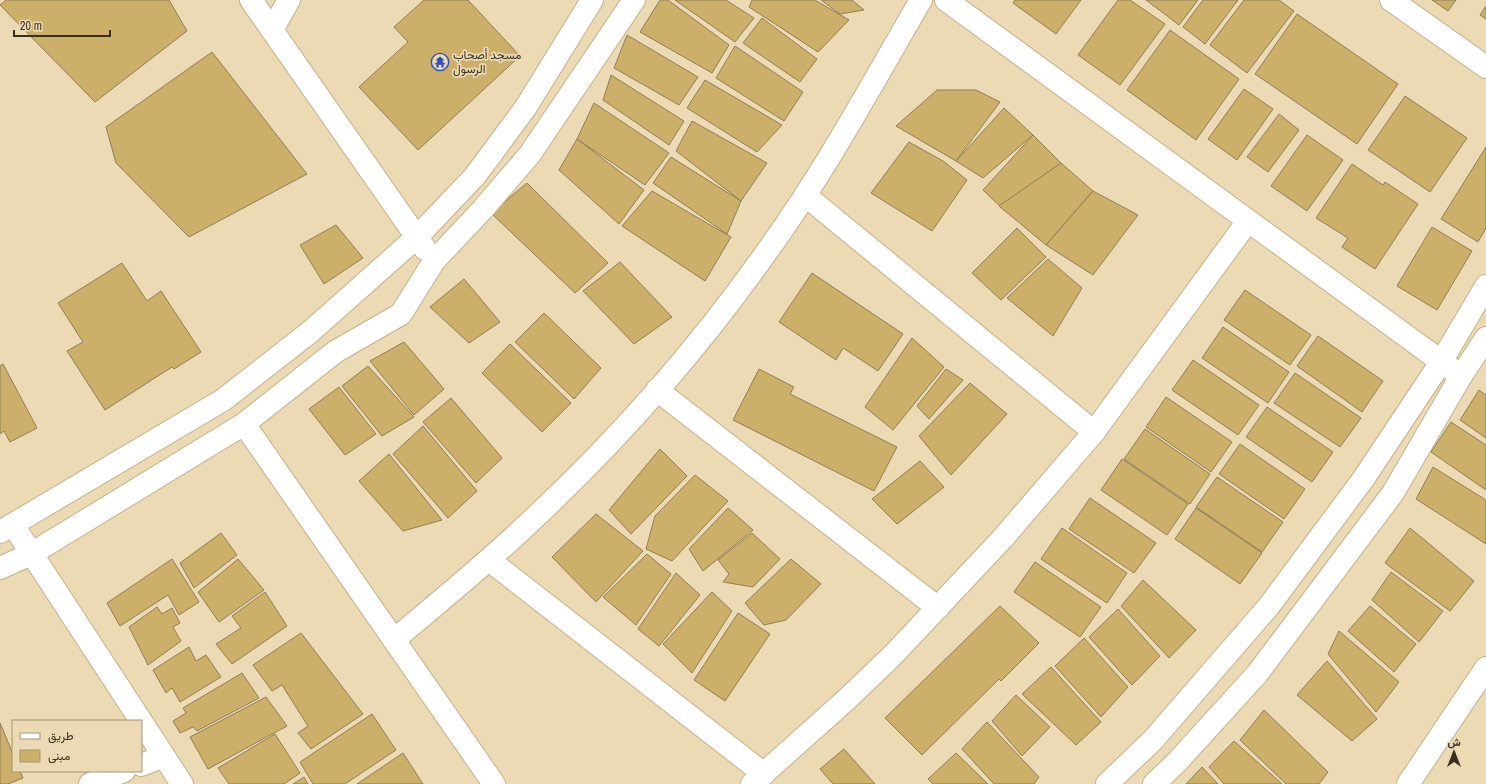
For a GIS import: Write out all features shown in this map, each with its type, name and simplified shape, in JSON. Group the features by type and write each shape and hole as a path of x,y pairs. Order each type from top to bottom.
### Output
{"street":[{"path":"251,0 434,261"},
{"path":"272,30 289,0"},
{"path":"140,720 31,554 6,529 223,400 310,332 417,237 480,169 526,107 592,0"},
{"path":"0,568 31,554 244,424 335,352 401,314 434,261 484,209 530,154 634,0"},
{"path":"394,640 489,560 574,478 657,390 726,307 806,196 921,0"},
{"path":"946,0 1461,376"},
{"path":"1391,0 1486,67"},
{"path":"806,196 1094,432"},
{"path":"489,560 758,779 846,700 938,608 1003,538 1094,432 1248,221"},
{"path":"1107,784 1153,740 1269,606 1364,478 1441,362 1486,286"},
{"path":"1154,784 1182,756 1261,668 1393,493 1461,376 1486,338"},
{"path":"657,390 938,608"},
{"path":"244,424 494,784"},
{"path":"1408,784 1483,682"},
{"path":"142,723 182,784"},
{"path":"142,765 164,756"},
{"path":"90,784 121,772"}],"building":[{"path":"6,0 169,0 187,31 95,102 0,5"},
{"path":"424,0 468,0 520,56 418,150 359,87 408,42 394,27"},
{"path":"660,0 668,0 729,45 712,73 640,32"},
{"path":"675,0 726,0 754,18 735,42"},
{"path":"752,0 815,0 849,20 818,52 749,7"},
{"path":"821,0 852,0 864,10 840,14"},
{"path":"1015,0 1081,0 1056,34 1013,3"},
{"path":"1118,0 1130,0 1165,24 1120,85 1078,55"},
{"path":"1146,0 1198,0 1179,25"},
{"path":"1203,0 1238,0 1205,44 1183,27"},
{"path":"1244,0 1279,0 1294,11 1247,73 1210,45"},
{"path":"1432,0 1456,0 1448,11"},
{"path":"1486,6 1486,19 1480,15"},
{"path":"1297,14 1398,84 1357,144 1255,74"},
{"path":"762,18 817,59 800,82 743,43"},
{"path":"1170,30 1239,79 1196,140 1127,90"},
{"path":"627,35 698,77 679,105 614,68"},
{"path":"735,46 803,92 784,121 716,78"},
{"path":"212,52 307,174 189,237 116,163 106,127"},
{"path":"611,75 684,121 669,145 603,100"},
{"path":"705,80 782,125 757,152 687,108"},
{"path":"1244,89 1273,109 1237,160 1208,139"},
{"path":"937,90 976,90 1000,102 956,161 896,126"},
{"path":"1405,96 1467,138 1430,192 1368,150"},
{"path":"594,103 669,153 645,185 577,139"},
{"path":"1004,108 1033,135 983,178 956,161"},
{"path":"1279,114 1299,130 1268,172 1247,157"},
{"path":"692,121 767,163 741,201 676,151"},
{"path":"1033,135 1061,163 1005,211 983,190"},
{"path":"1307,135 1343,160 1307,211 1271,186"},
{"path":"577,139 644,190 619,224 559,170"},
{"path":"909,142 943,161 967,180 932,231 871,193"},
{"path":"1486,147 1486,228 1478,242 1441,219"},
{"path":"671,157 741,201 727,234 653,183"},
{"path":"1061,163 1093,191 1046,245 999,206"},
{"path":"1352,164 1383,185 1385,182 1418,204 1375,269 1342,247 1348,238 1316,218"},
{"path":"527,183 608,263 575,293 491,213"},
{"path":"652,191 731,237 705,281 622,226"},
{"path":"1093,191 1138,215 1093,275 1046,245"},
{"path":"336,225 363,258 324,284 300,245"},
{"path":"1432,227 1472,251 1437,310 1397,286"},
{"path":"1017,228 1046,257 1001,300 972,273"},
{"path":"1048,259 1082,288 1053,336 1007,298"},
{"path":"620,262 672,317 634,344 583,291"},
{"path":"122,263 147,301 161,291 201,352 174,369 172,367 105,410 67,351 83,342 58,303"},
{"path":"812,273 903,334 878,371 843,348 836,360 779,322"},
{"path":"464,279 500,322 469,343 430,307"},
{"path":"1245,290 1311,335 1290,365 1224,320"},
{"path":"544,313 601,368 574,399 515,342"},
{"path":"1223,327 1289,372 1268,403 1202,358"},
{"path":"1318,336 1383,381 1362,412 1297,366"},
{"path":"912,338 944,367 893,430 865,407"},
{"path":"404,342 444,389 414,415 370,361"},
{"path":"510,344 571,403 542,432 482,373"},
{"path":"1193,360 1259,405 1238,435 1172,390"},
{"path":"3,364 37,428 10,442 4,431 0,434 0,366"},
{"path":"368,366 414,417 382,436 342,386"},
{"path":"759,369 794,387 790,394 897,447 874,491 733,420"},
{"path":"946,369 963,380 929,419 917,406"},
{"path":"1295,373 1361,418 1340,447 1274,403"},
{"path":"970,383 1007,414 951,475 919,436"},
{"path":"339,387 376,434 345,455 309,409"},
{"path":"1479,390 1486,395 1486,438 1460,420"},
{"path":"1166,397 1232,442 1211,472 1146,427"},
{"path":"451,398 502,458 476,483 423,422"},
{"path":"1267,407 1333,452 1312,482 1246,437"},
{"path":"1451,422 1486,445 1486,490 1431,452"},
{"path":"423,426 477,491 448,518 393,454"},
{"path":"1145,429 1210,474 1190,504 1124,459"},
{"path":"1240,444 1305,489 1284,519 1219,474"},
{"path":"660,449 687,476 631,534 609,510"},
{"path":"389,454 442,520 403,531 359,481"},
{"path":"1122,459 1188,504 1167,535 1101,490"},
{"path":"920,461 944,487 897,524 872,499"},
{"path":"1433,467 1486,500 1486,544 1416,499"},
{"path":"695,475 728,501 672,561 646,549 655,516"},
{"path":"1217,477 1283,522 1262,552 1196,507"},
{"path":"1090,498 1156,543 1134,573 1069,529"},
{"path":"728,508 753,530 703,571 689,549"},
{"path":"1196,508 1262,553 1240,584 1175,539"},
{"path":"596,514 643,551 596,602 552,557"},
{"path":"1062,528 1127,573 1107,603 1041,559"},
{"path":"1410,528 1474,581 1450,611 1385,563"},
{"path":"221,533 237,555 194,588 180,563"},
{"path":"752,533 780,559 753,587 723,582 729,574 718,560"},
{"path":"647,554 671,574 636,625 603,597"},
{"path":"172,559 199,602 179,615 168,595 120,626 107,603"},
{"path":"238,559 264,590 219,622 198,592"},
{"path":"791,559 821,584 786,620 764,625 745,603"},
{"path":"1035,562 1101,607 1080,637 1014,592"},
{"path":"1391,572 1443,611 1419,642 1372,600"},
{"path":"676,573 700,595 659,646 638,629"},
{"path":"1143,580 1196,630 1169,658 1121,606"},
{"path":"265,592 287,626 232,664 216,644 241,628 232,616"},
{"path":"712,592 732,611 692,673 663,644"},
{"path":"1000,606 1039,643 1001,681 999,679 922,755 885,718"},
{"path":"1370,606 1416,644 1394,672 1348,631"},
{"path":"157,607 162,614 172,608 180,623 173,627 181,641 148,665 129,627"},
{"path":"1118,609 1160,656 1132,685 1089,637"},
{"path":"738,613 770,634 725,701 694,680"},
{"path":"1339,631 1399,682 1376,712 1328,654"},
{"path":"301,633 363,714 311,749 298,733 308,726 282,685 272,691 253,665"},
{"path":"1084,638 1128,687 1101,717 1055,666"},
{"path":"189,647 196,661 206,655 221,677 180,702 172,688 166,693 153,670"},
{"path":"1327,661 1377,719 1352,741 1297,695"},
{"path":"1051,667 1101,722 1076,745 1022,694"},
{"path":"242,673 259,698 197,731 193,727 180,733 173,721 186,713 183,708"},
{"path":"1016,695 1050,727 1022,756 992,721"},
{"path":"266,697 287,726 208,769 190,737"},
{"path":"1264,710 1328,772 1319,784 1286,784 1240,740"},
{"path":"372,714 396,750 345,784 313,784 300,762"},
{"path":"987,722 1039,777 1034,784 994,784 962,749"},
{"path":"0,723 12,752 12,772 20,772 23,778 8,784 0,784"},
{"path":"275,734 300,773 284,784 229,784 218,768"},
{"path":"1234,741 1282,784 1224,784 1209,767"},
{"path":"844,749 875,784 833,784 820,769"},
{"path":"403,753 423,784 357,784"},
{"path":"956,753 988,784 933,784 928,779"},
{"path":"1202,767 1218,784 1186,784"},
{"path":"304,777 308,784 293,784"}],"place":[{"name":"مسجد أصحاب الرسول","path":"440,62"}]}
